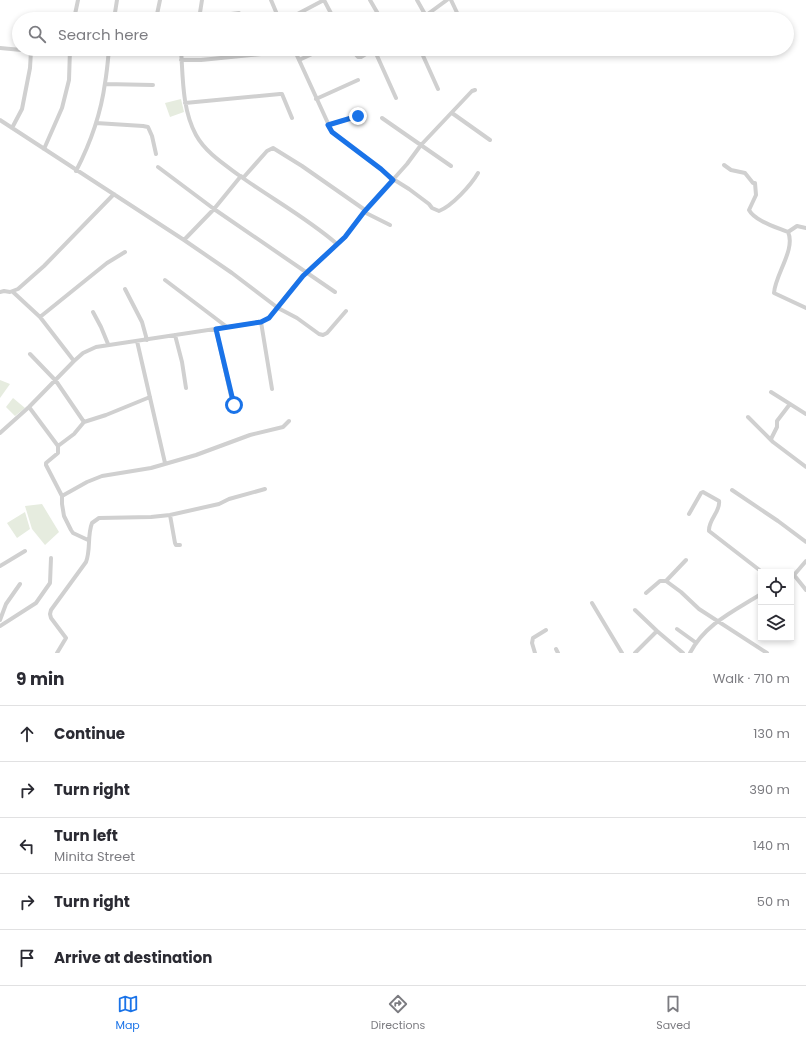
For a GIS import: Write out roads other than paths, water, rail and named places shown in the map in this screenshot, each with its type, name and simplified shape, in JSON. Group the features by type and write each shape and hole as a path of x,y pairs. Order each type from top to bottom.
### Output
{"street":[{"path":"75,12 78,0"},
{"path":"115,12 117,0"},
{"path":"157,12 160,0"},
{"path":"200,12 202,0"},
{"path":"271,0 276,12"},
{"path":"301,12 324,0 330,12"},
{"path":"370,0 376,12"},
{"path":"417,0 424,12"},
{"path":"431,12 447,0"},
{"path":"451,0 457,12"},
{"path":"0,48 12,49"},
{"path":"12,128 22,109 30,68 31,56"},
{"path":"44,149 62,108 70,70 70,56"},
{"path":"76,171 86,150 96,122 105,84 108,56"},
{"path":"181,56 187,111 196,136 209,153 320,230 337,244"},
{"path":"181,60 201,60 241,56"},
{"path":"297,56 332,132 381,169 393,180 409,189 429,204 432,208 439,211 446,208 474,181 478,173"},
{"path":"299,60 308,56"},
{"path":"377,56 396,98"},
{"path":"423,56 438,89"},
{"path":"316,99 358,80"},
{"path":"105,84 153,85"},
{"path":"0,434 56,381 74,361 83,353 96,347 261,322 269,318 307,272 345,237 364,211 393,180 421,145 472,91 475,90"},
{"path":"185,103 282,94 292,118"},
{"path":"452,113 490,140"},
{"path":"328,125 358,116"},
{"path":"382,118 451,166"},
{"path":"0,120 76,171 184,240 232,273 278,308 297,318 319,334 323,335 328,333 346,311"},
{"path":"96,122 143,126 148,128 152,136 156,154"},
{"path":"184,240 271,148 274,148 302,166 364,211 390,225"},
{"path":"724,165 731,170 745,173 753,183 755,183 756,195 749,210 751,214 757,219 788,232"},
{"path":"158,167 214,209 335,292"},
{"path":"13,292 44,266 114,194"},
{"path":"788,232 797,226 806,228"},
{"path":"788,232 790,239 789,247 775,286 774,293 806,308"},
{"path":"40,317 108,263 125,252"},
{"path":"165,280 227,327"},
{"path":"124,289 142,322 147,340"},
{"path":"0,292 13,292 40,317 74,361"},
{"path":"93,312 108,344"},
{"path":"261,322 272,389"},
{"path":"216,329 234,405"},
{"path":"175,335 182,362 186,388"},
{"path":"137,341 165,463"},
{"path":"30,354 56,381 84,422"},
{"path":"771,392 806,414"},
{"path":"58,446 74,434 84,422 106,415 150,397"},
{"path":"771,439 777,427 777,420 790,404"},
{"path":"29,407 58,446 58,453 46,465 62,496 63,510 71,530 73,533 88,540"},
{"path":"748,417 771,439 806,466"},
{"path":"62,496 87,482 102,476 151,468 222,446 250,435 283,427 289,421"},
{"path":"57,653 66,638 51,618 51,610 86,562 89,554 88,540 92,523 99,518 150,518 170,516 215,505 229,499 265,489"},
{"path":"732,490 806,542"},
{"path":"689,514 703,492 718,501 719,504 709,525 709,531 758,569"},
{"path":"170,516 175,543 176,545 180,545"},
{"path":"0,566 25,551"},
{"path":"0,626 36,603 50,583 51,558"},
{"path":"666,581 686,560"},
{"path":"794,575 806,561"},
{"path":"794,577 806,590"},
{"path":"646,593 660,581 666,581 681,592 699,609 767,653"},
{"path":"0,620 6,604 20,584"},
{"path":"690,653 695,642 705,630 758,596"},
{"path":"592,603 620,652"},
{"path":"636,610 657,631 683,653"},
{"path":"677,629 695,642"},
{"path":"534,653 532,643 533,638 546,630"},
{"path":"635,653 657,631"}]}
